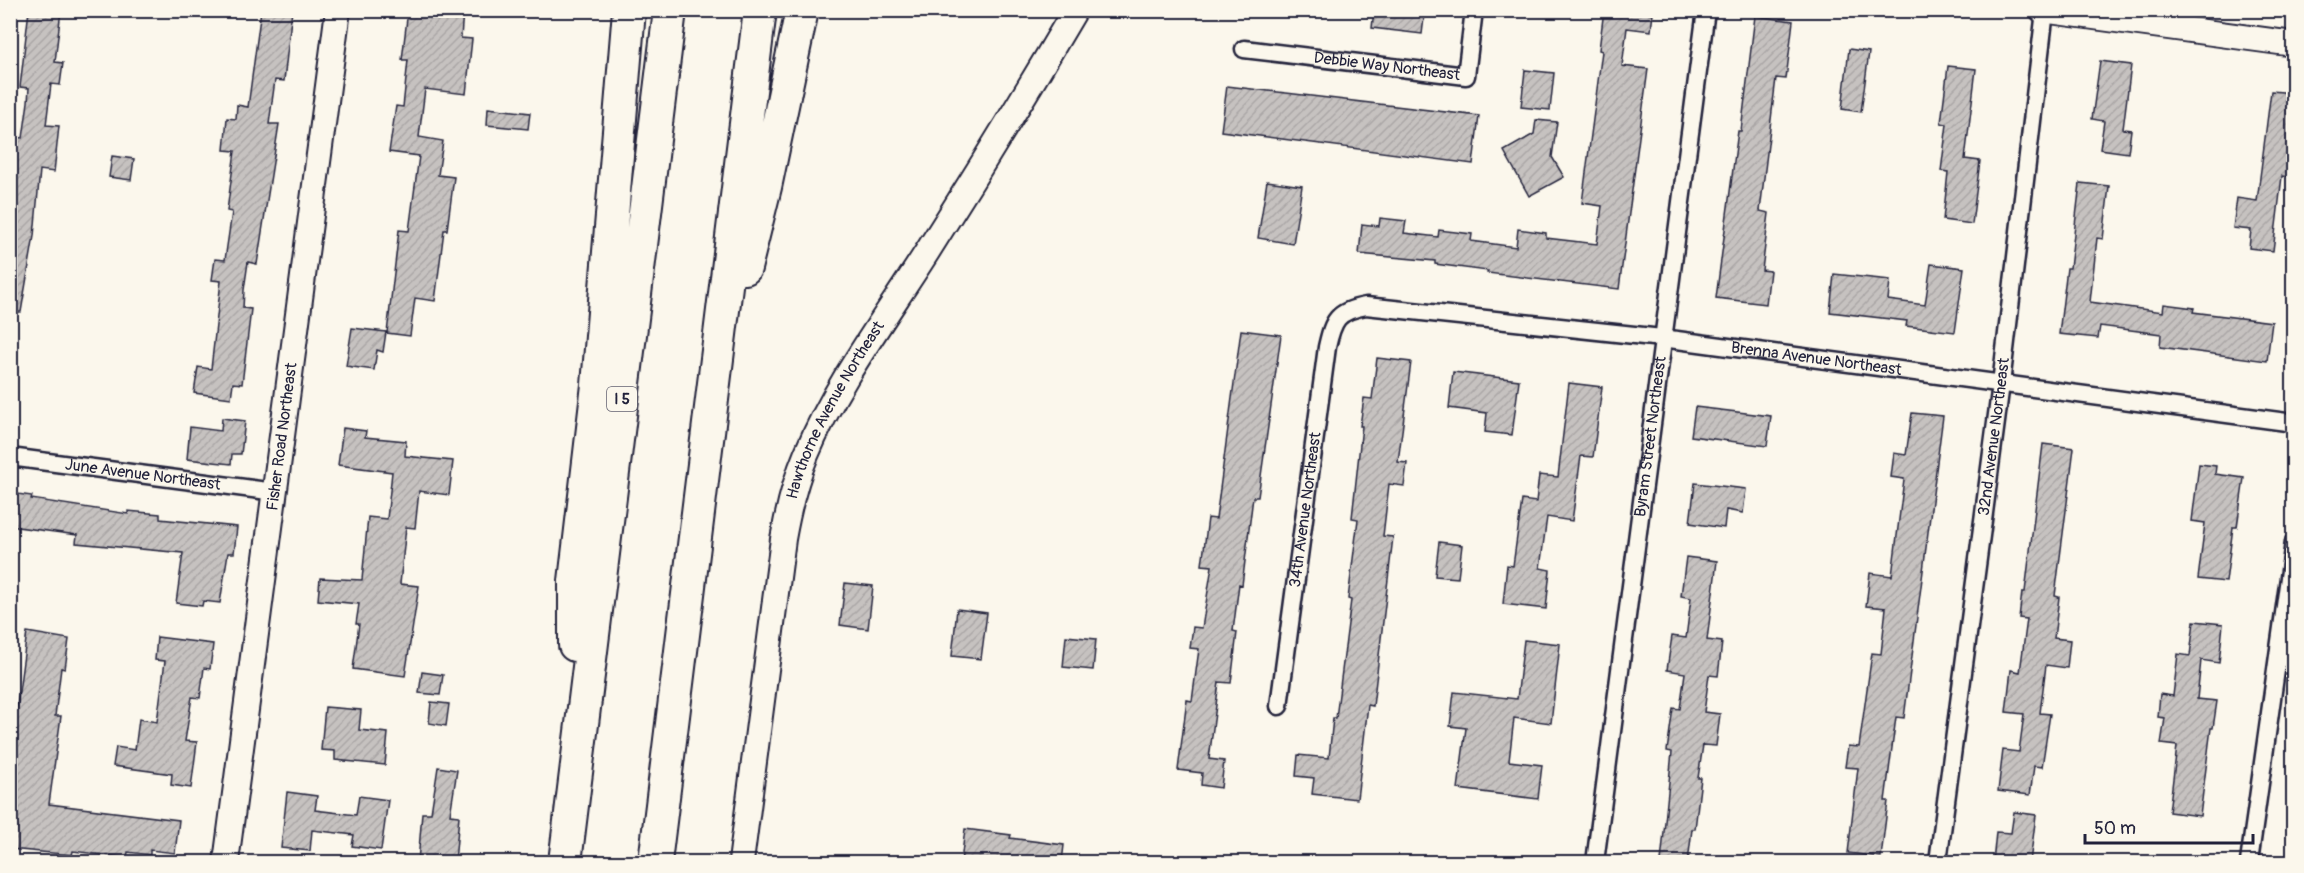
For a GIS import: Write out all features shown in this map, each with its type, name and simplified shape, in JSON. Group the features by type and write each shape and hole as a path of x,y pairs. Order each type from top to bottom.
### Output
{"highway":[{"name":"I 5","path":"574,787 575,581 598,385 629,10"},
{"name":"I 5","path":"565,862 670,10"},
{"path":"655,862 760,10"},
{"path":"712,397 765,187 802,10"}],"main road":[{"name":"Fisher Road Northeast","path":"226,862 338,10"},
{"name":"Hawthorne Avenue Northeast","path":"741,862 783,538 805,458 820,424 846,378 1075,10"},
{"path":"2044,11 2294,44"}],"street":[{"name":"Debbie Way Northeast","path":"1244,49 1466,76 1474,10"},
{"name":"Byram Street Northeast","path":"1595,862 1706,10"},
{"name":"32nd Avenue Northeast","path":"1938,862 2001,384 2044,11"},
{"name":"Brenna Avenue Northeast","path":"1338,316 1350,309 1366,306 1662,338 2294,423"},
{"name":"34th Avenue Northeast","path":"1279,706 1327,347 1331,328 1338,316"},
{"name":"June Avenue Northeast","path":"10,457 275,492"},
{"path":"2249,862 2294,542"}],"building":[{"path":"29,10 61,10 55,62 63,63 60,85 51,84 46,125 59,126 54,172 40,170 34,236 21,312 10,312 10,160 14,137 23,138 28,102 29,88 20,87"},
{"path":"261,10 292,10 284,81 275,80 269,124 279,124 257,264 248,262 244,290 243,308 251,309 242,384 233,383 231,398 194,393 198,367 211,369 221,281 212,280 215,259 225,260 232,212 227,211 235,151 224,150 227,118 236,119 237,105 248,107"},
{"path":"408,10 463,10 461,38 472,39 466,94 425,89 419,137 443,141 438,175 454,177 447,230 444,230 435,301 415,298 410,336 387,333 399,230 409,231 419,156 389,152 396,106 403,107 408,60 402,60"},
{"path":"1374,10 1425,10 1422,34 1372,28"},
{"path":"1604,10 1653,13 1651,31 1627,28 1622,66 1648,69 1619,289 1487,273 1488,271 1435,264 1435,261 1359,254 1362,224 1379,226 1380,218 1406,221 1404,233 1438,237 1439,230 1472,234 1471,241 1516,247 1518,229 1546,233 1546,238 1597,244 1602,206 1582,203 1602,51 1599,50"},
{"path":"1755,16 1793,21 1786,79 1776,78 1760,211 1769,213 1762,270 1770,271 1766,304 1716,298 1738,131 1741,131"},
{"path":"1849,49 1869,52 1861,112 1842,109"},
{"path":"2100,61 2131,65 2123,129 2131,130 2128,153 2100,149 2104,121 2092,119"},
{"path":"1948,66 1976,69 1965,159 1980,161 1972,224 1943,220 1948,172 1941,171 1947,124 1941,123"},
{"path":"1525,70 1554,73 1550,110 1521,107"},
{"path":"1227,86 1479,116 1473,164 1221,131"},
{"path":"2271,91 2294,93 2294,147 2290,177 2282,176 2273,251 2249,248 2251,230 2233,228 2237,198 2257,201"},
{"path":"488,108 530,113 528,129 487,125"},
{"path":"1536,120 1557,122 1552,157 1564,177 1529,196 1504,151 1534,134"},
{"path":"112,156 134,159 131,180 109,177"},
{"path":"1267,181 1302,186 1293,244 1258,238"},
{"path":"2080,183 2109,186 2103,239 2097,238 2090,302 2163,312 2164,304 2194,308 2193,312 2272,322 2267,361 2160,347 2161,334 2100,326 2098,338 2059,334 2067,268 2070,268"},
{"path":"1931,264 1964,268 1955,332 1906,326 1907,321 1830,312 1834,274 1890,280 1888,300 1925,305"},
{"path":"352,328 386,332 383,352 377,350 374,370 346,366"},
{"path":"1241,330 1281,335 1258,497 1253,497 1242,585 1239,584 1233,631 1237,632 1231,683 1219,682 1209,759 1224,761 1221,788 1201,785 1202,773 1178,770 1187,700 1192,701 1199,649 1190,648 1193,627 1202,628 1212,566 1202,565 1208,518 1216,519"},
{"path":"1377,358 1411,362 1398,462 1407,463 1404,486 1389,484 1383,536 1393,537 1373,706 1368,705 1357,799 1312,794 1314,778 1296,776 1298,755 1329,758 1351,600 1348,599 1358,519 1352,518 1362,426 1360,426 1364,398 1372,399"},
{"path":"1453,372 1519,380 1512,435 1485,432 1487,413 1449,408"},
{"path":"1569,383 1602,387 1593,457 1581,456 1572,521 1547,517 1540,568 1550,570 1546,609 1503,604 1507,565 1513,566 1522,500 1536,502 1539,475 1558,477"},
{"path":"1695,407 1771,416 1767,446 1691,436"},
{"path":"1912,413 1943,416 1904,718 1896,717 1885,801 1888,801 1881,857 1848,853 1858,768 1845,767 1848,746 1859,747 1872,653 1881,654 1886,608 1866,606 1870,573 1892,576 1904,479 1891,477 1894,453 1906,455"},
{"path":"222,418 245,421 241,454 232,454 231,464 187,459 190,427 221,431"},
{"path":"343,428 366,431 365,437 406,441 405,456 453,461 449,495 419,491 415,528 406,527 400,584 419,586 405,676 353,669 359,624 356,624 359,604 318,600 320,578 362,580 368,517 387,519 392,472 338,465"},
{"path":"2043,444 2074,448 2055,596 2059,597 2054,638 2070,640 2067,668 2046,665 2040,713 2050,714 2042,767 2034,766 2030,795 1998,791 2003,750 2019,752 2024,714 2006,712 2011,670 2020,672 2027,619 2019,618 2022,592 2025,592"},
{"path":"2199,464 2216,466 2215,474 2244,478 2237,527 2233,527 2226,582 2198,579 2205,523 2192,521"},
{"path":"1695,483 1746,489 1743,513 1726,510 1724,528 1690,523"},
{"path":"10,493 32,496 31,499 128,514 128,511 160,514 160,519 237,527 234,553 228,553 220,603 203,601 202,606 176,603 183,553 76,543 77,535 10,526"},
{"path":"1439,542 1462,545 1458,578 1435,576"},
{"path":"1686,557 1717,561 1707,640 1722,642 1718,676 1709,675 1704,712 1720,714 1716,746 1703,745 1698,778 1701,778 1695,829 1692,829 1688,862 1661,862 1672,752 1667,751 1673,708 1680,709 1685,673 1667,670 1672,636 1686,638 1691,598 1681,596"},
{"path":"845,583 873,586 868,629 840,625"},
{"path":"957,609 987,613 981,659 952,656"},
{"path":"2194,621 2223,624 2219,663 2201,660 2197,699 2217,701 2213,728 2211,728 2200,816 2169,812 2177,746 2161,744 2165,718 2158,717 2160,694 2173,696 2178,654 2190,656"},
{"path":"27,632 69,639 65,669 61,668 55,716 61,716 49,804 179,820 175,853 150,850 150,855 128,852 127,858 73,851 72,855 10,849 10,736 13,736"},
{"path":"1066,636 1096,639 1093,670 1063,667"},
{"path":"157,637 213,644 210,669 204,668 200,698 192,697 185,741 197,742 191,788 171,785 172,774 113,766 116,747 135,750 139,719 157,722 165,661 155,660"},
{"path":"1524,640 1560,644 1551,723 1514,718 1509,761 1542,765 1538,799 1458,789 1466,728 1450,726 1454,692 1517,699"},
{"path":"422,672 443,675 440,695 419,693"},
{"path":"431,702 449,704 446,726 429,723"},
{"path":"325,707 361,710 359,730 388,733 385,765 335,760 335,751 321,750"},
{"path":"438,767 457,770 450,815 459,816 455,862 418,862 422,813 431,813"},
{"path":"287,792 317,796 315,810 356,815 359,796 388,800 381,850 352,846 354,835 312,830 310,851 281,848"},
{"path":"2014,812 2036,815 2030,862 1993,862 1996,832 2011,833"},
{"path":"965,829 1064,845 1062,862 961,862"}]}
